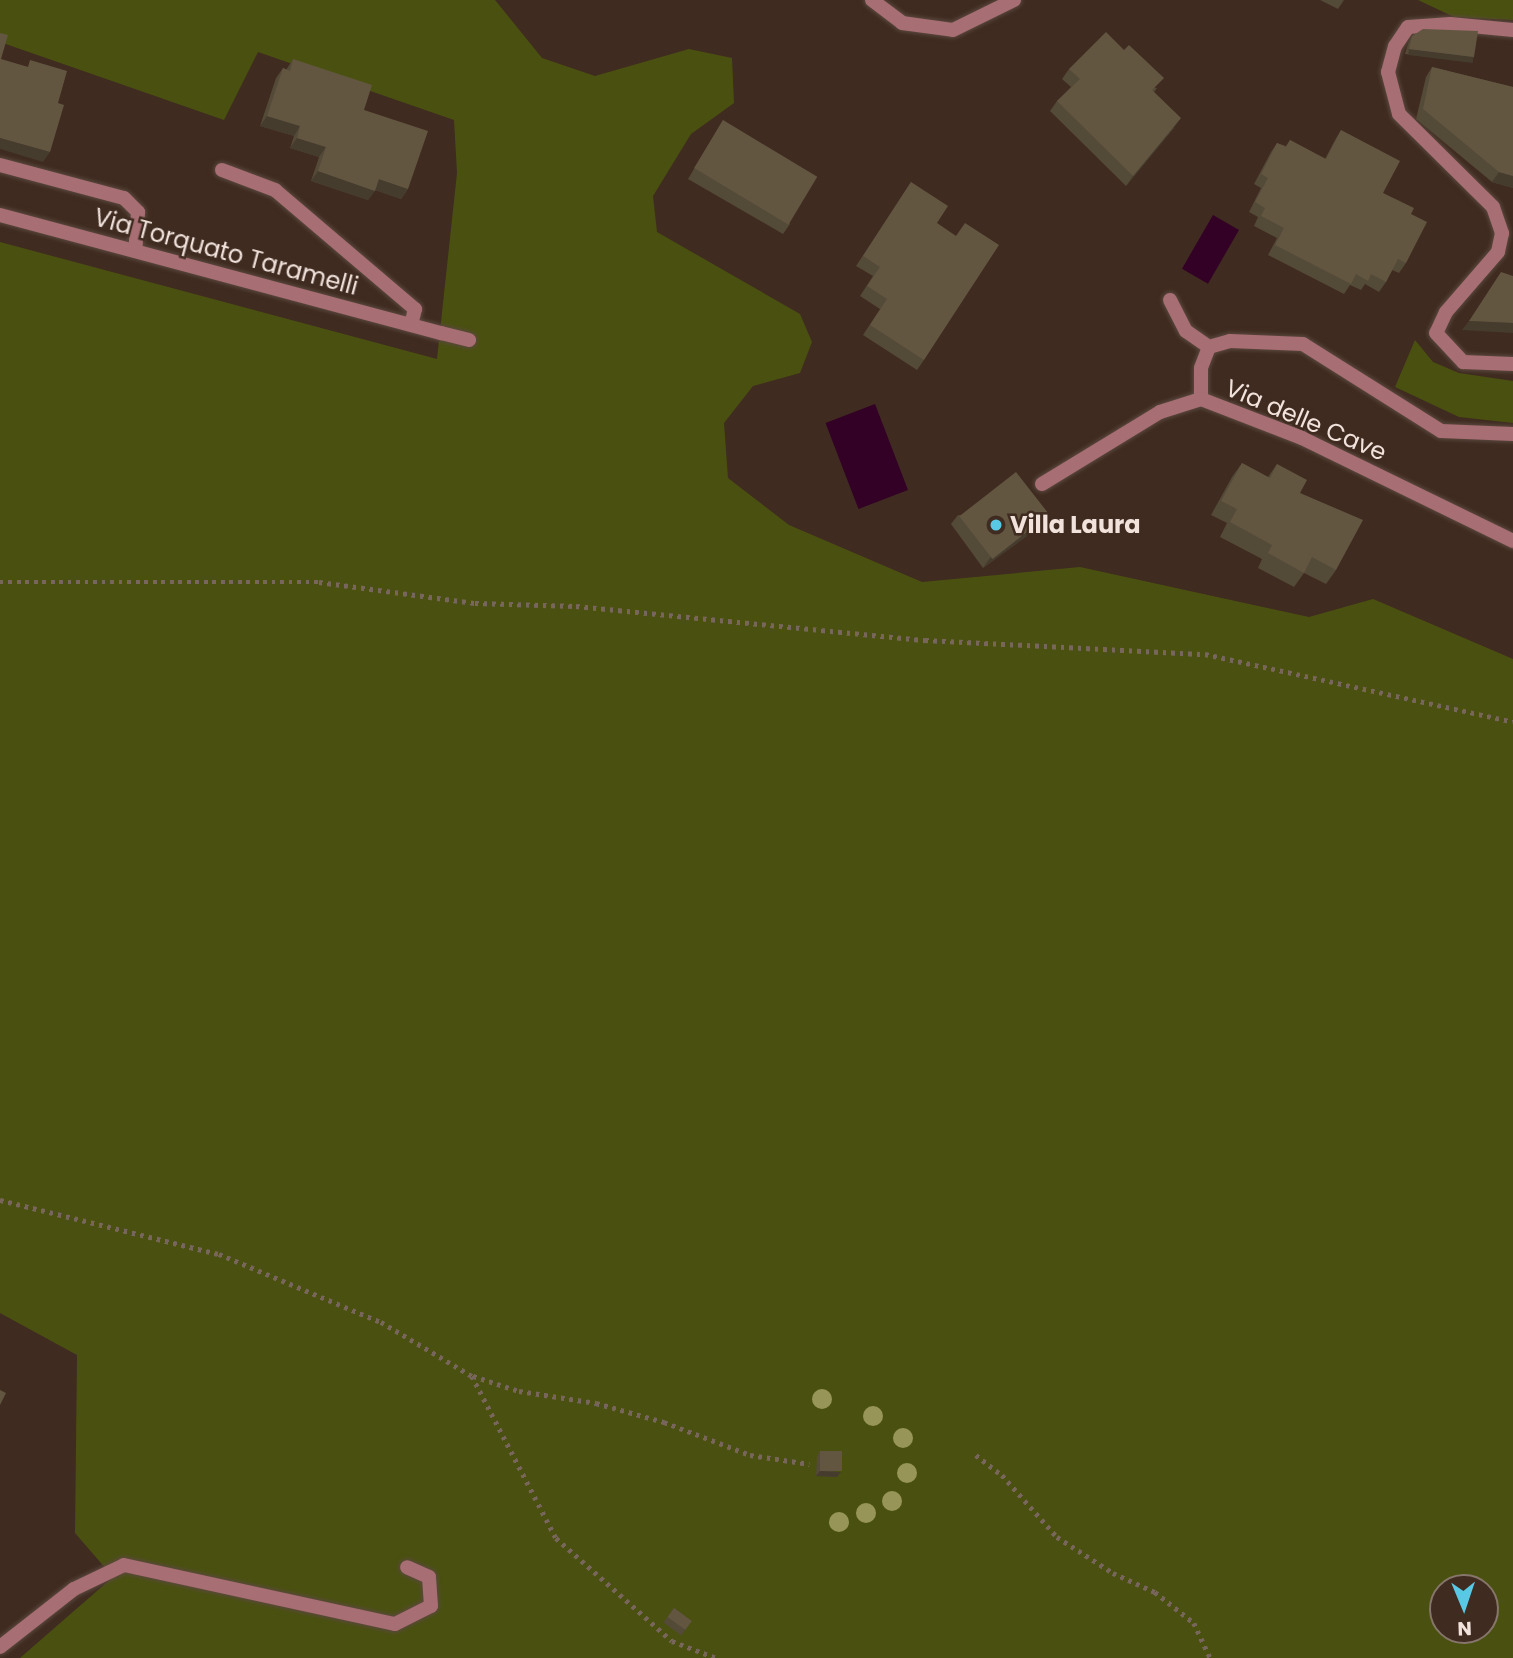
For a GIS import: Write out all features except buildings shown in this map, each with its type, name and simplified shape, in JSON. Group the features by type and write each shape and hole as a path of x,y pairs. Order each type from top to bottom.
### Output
{"street":[{"path":"872,0 902,23 953,30 1014,0"},
{"path":"1513,30 1450,24 1408,27 1395,46 1388,72 1399,114 1493,207 1502,233 1498,252 1446,313 1436,333 1463,362 1513,364"},
{"path":"0,165 124,198 138,212 135,251"},
{"path":"222,170 275,190 286,198 415,309 411,325"},
{"name":"Via Torquato Taramelli","path":"0,215 469,340"},
{"path":"1170,300 1185,331 1209,346"},
{"name":"Via delle Cave","path":"1513,434 1441,431 1303,344 1230,341 1209,346 1198,385 1201,399 1302,438 1513,541"},
{"path":"1042,484 1160,412 1201,399"},
{"path":"0,1647 74,1589 124,1565 395,1624 431,1606 429,1577 407,1567"}],"path":[{"path":"0,582 319,582 475,603 576,606 925,640 1205,654 1513,722"},
{"path":"0,1200 219,1254 381,1322 472,1376 498,1387 596,1403 653,1419 750,1455 809,1464"},
{"path":"472,1376 556,1538 672,1641 716,1658"},
{"path":"976,1455 1002,1475 1057,1537 1114,1573 1155,1592 1194,1623 1210,1658"}],"green space":[{"path":"0,0 495,0 542,58 595,76 689,49 732,58 734,103 691,134 653,196 657,232 800,314 812,342 800,373 753,386 724,423 728,478 789,525 922,582 1080,567 1309,617 1373,599 1513,659 1513,1658 20,1658 113,1577 75,1533 77,1355 0,1313 0,242 437,359 457,173 454,120 258,52 224,120 0,42"},
{"path":"1418,0 1513,0 1513,20 1454,17"},
{"path":"1415,340 1433,362 1459,373 1513,381 1513,423 1459,417 1395,387"}],"shaded area":[{"path":"1213,215 1239,230 1208,284 1182,269"},
{"path":"875,404 908,490 858,509 826,423"}],"place":[{"name":"Villa Laura","path":"996,525"}]}
